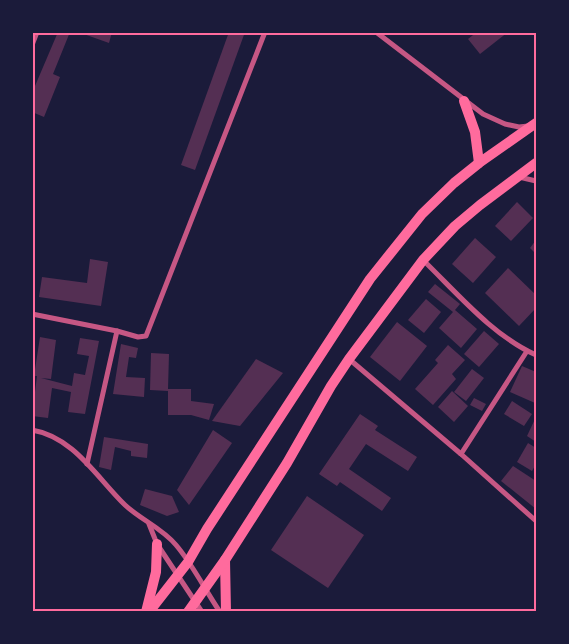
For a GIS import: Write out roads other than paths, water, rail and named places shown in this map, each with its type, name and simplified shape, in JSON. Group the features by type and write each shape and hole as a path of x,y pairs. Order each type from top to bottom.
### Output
{"main road":[{"path":"464,101 475,132 479,163"},
{"path":"148,612 188,562 212,521 370,278 422,214 454,184 479,163 536,125"},
{"path":"188,612 225,560 288,463 331,386 423,260 455,226 536,163"},
{"path":"148,612 156,572 157,544"},
{"path":"225,560 226,612"}],"street":[{"path":"32,45 37,32"},
{"path":"32,314 138,337 144,337 148,333 265,32"},
{"path":"376,32 483,114 505,124 519,127 536,125"},
{"path":"518,177 536,181"},
{"path":"423,260 494,328 527,351 536,355"},
{"path":"87,464 117,331"},
{"path":"461,454 527,351"},
{"path":"349,360 461,454 536,521"},
{"path":"32,430 47,433 62,441 125,504 148,524 167,535 188,562 220,612"},
{"path":"148,524 157,544 202,612"}]}
